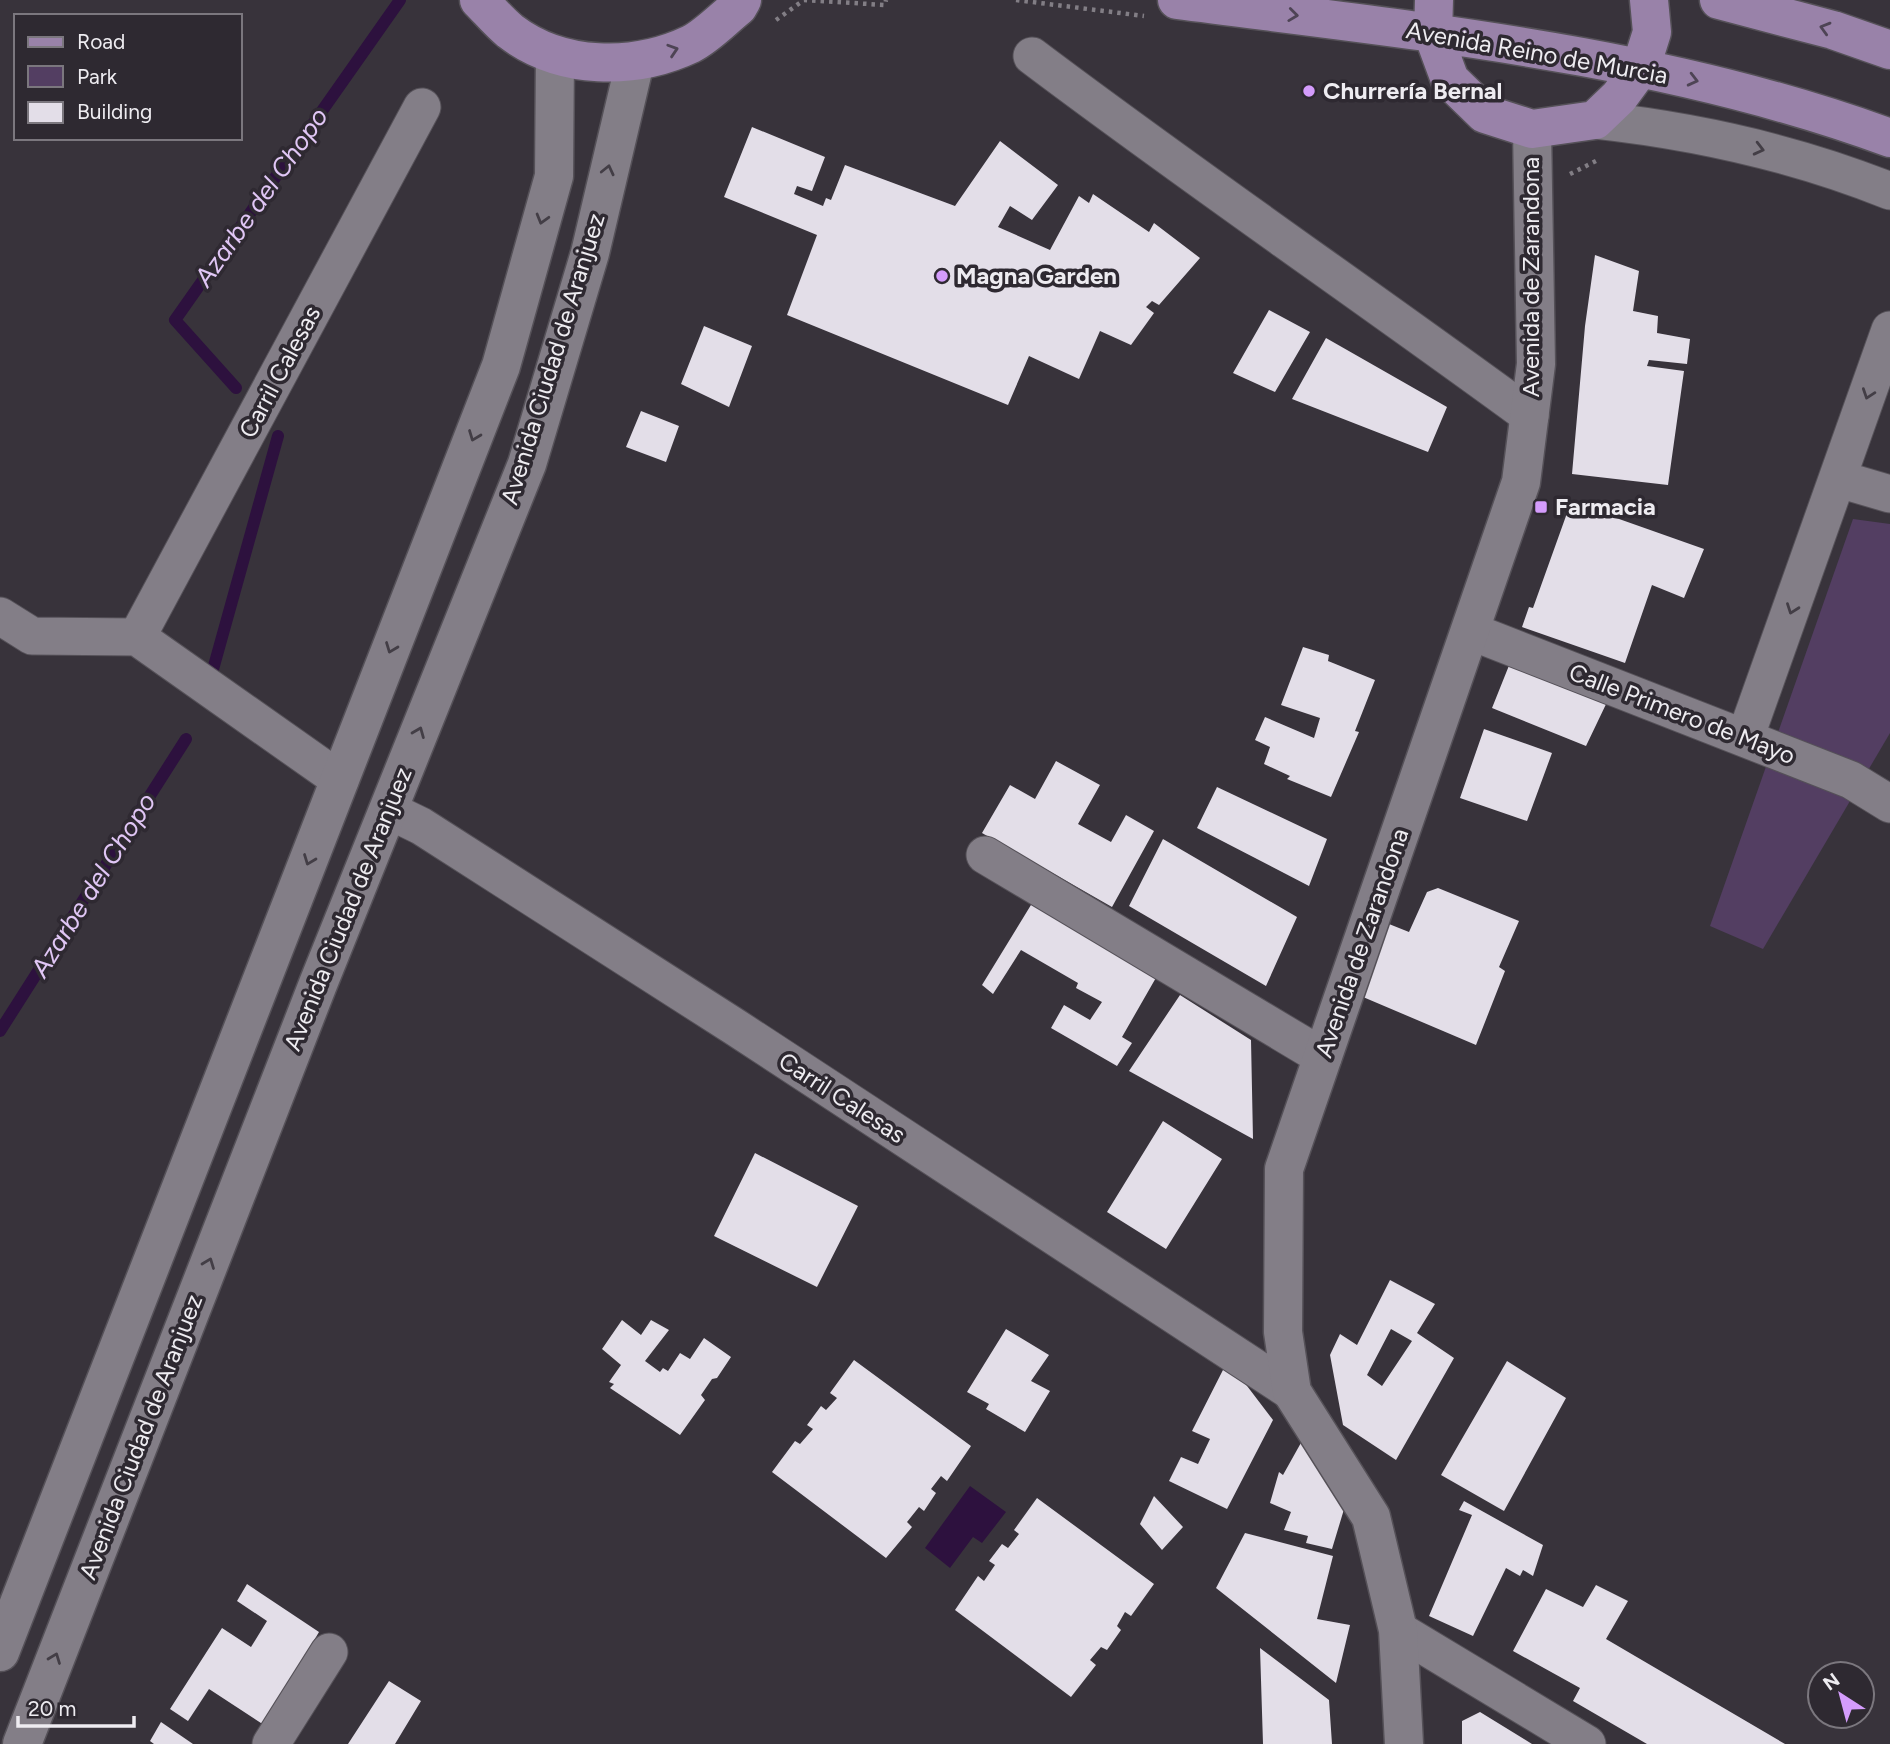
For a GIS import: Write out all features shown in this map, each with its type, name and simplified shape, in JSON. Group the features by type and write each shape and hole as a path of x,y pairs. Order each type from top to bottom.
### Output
{"main road":[{"path":"479,0 510,31 555,55 595,63 635,62 691,44 738,7 742,0"},
{"name":"Avenida Reino de Murcia","path":"1177,0 1434,17 1810,112 1890,138"},
{"path":"1434,17 1450,80 1485,114 1532,129 1595,120 1619,97 1641,68 1652,32 1649,0"},
{"path":"1719,0 1833,30 1890,50"},
{"name":"Avenida Ciudad de Aranjuez","path":"0,1652 501,366 554,176 555,55"},
{"name":"Avenida Ciudad de Aranjuez","path":"22,1744 388,810 527,464 590,253 635,62"},
{"name":"Avenida de Zarandona","path":"1404,1744 1398,1630 1371,1517 1292,1392 1283,1332 1284,1170 1521,482 1536,364 1532,129"}],"street":[{"path":"1032,56 1142,139 1370,299 1530,416"},
{"name":"Carril Calesas","path":"138,637 422,107"},
{"path":"1595,120 1649,126 1718,139 1804,161 1890,191"},
{"path":"1745,738 1890,330"},
{"path":"1839,479 1890,494"},
{"path":"0,615 33,636 138,637 340,780"},
{"name":"Calle Primero de Mayo","path":"1470,631 1851,780 1890,804"},
{"name":"Carril Calesas","path":"388,810 421,826 712,1012 1292,1392"},
{"path":"985,855 1323,1057"},
{"path":"1398,1630 1587,1744"},
{"path":"271,1744 328,1652"}],"path":[{"path":"775,22 804,0 885,5 886,0"}],"green space":[{"path":"1853,519 1890,524 1890,733 1763,949 1710,926"}],"shaded area":[{"path":"970,1486 1006,1512 982,1543 973,1537 950,1568 925,1548"}],"building":[{"name":"Magna Garden","path":"752,127 825,157 812,191 797,186 794,194 823,206 826,198 831,200 845,165 955,206 1000,141 1058,185 1032,220 1010,206 998,227 1050,250 1079,196 1089,203 1093,194 1149,232 1154,223 1200,258 1159,305 1152,301 1146,307 1154,313 1131,345 1100,331 1079,379 1029,356 1008,405 787,315 817,235 724,197"},
{"path":"1595,255 1639,271 1633,311 1658,316 1657,333 1690,339 1687,364 1649,360 1647,366 1684,371 1668,485 1572,474 1585,326"},
{"path":"1269,310 1310,332 1275,392 1233,373"},
{"path":"704,326 752,346 729,407 681,384"},
{"path":"1326,338 1447,407 1428,452 1292,399"},
{"path":"641,411 679,426 666,462 626,447"},
{"path":"1571,502 1704,549 1684,598 1652,585 1625,663 1522,627 1529,607 1533,608"},
{"path":"1303,647 1329,655 1328,661 1375,680 1355,731 1359,732 1331,797 1287,779 1290,776 1264,764 1270,747 1255,740 1265,717 1314,738 1320,718 1281,705"},
{"path":"1510,663 1608,700 1586,746 1492,708"},
{"path":"1484,729 1552,753 1527,821 1460,798"},
{"path":"1056,761 1100,785 1078,824 1111,842 1126,815 1154,831 1112,907 982,833 1010,785 1035,799"},
{"path":"1217,787 1327,839 1309,886 1197,828"},
{"path":"1163,839 1297,917 1266,986 1129,906"},
{"path":"1438,888 1519,921 1499,967 1505,971 1476,1045 1363,997 1389,924 1409,932 1427,892"},
{"path":"1034,900 1161,969 1122,1037 1132,1043 1117,1066 1051,1028 1064,1005 1090,1020 1102,1002 1076,988 1078,983 1021,950 993,994 982,985"},
{"path":"1180,995 1251,1040 1253,1139 1129,1071"},
{"path":"1163,1121 1222,1159 1166,1249 1107,1212"},
{"path":"755,1153 858,1206 817,1287 714,1236"},
{"path":"1390,1280 1435,1304 1417,1333 1454,1358 1396,1460 1343,1425 1330,1355 1340,1334 1357,1345","holes":["1391,1329 1412,1341 1382,1386 1367,1375"]},
{"path":"622,1320 641,1335 651,1320 669,1330 645,1361 660,1372 663,1368 668,1371 680,1353 690,1359 704,1338 731,1357 701,1395 705,1400 680,1435 610,1388 614,1384 609,1382 621,1365 602,1349"},
{"path":"1006,1329 1049,1355 1031,1381 1050,1391 1025,1432 986,1409 989,1404 967,1392"},
{"path":"854,1360 971,1446 947,1481 941,1476 931,1489 936,1493 924,1511 919,1507 907,1522 912,1527 886,1558 772,1472 795,1441 800,1444 813,1429 807,1425 821,1406 826,1410 837,1398 830,1393"},
{"path":"1507,1361 1566,1398 1504,1511 1441,1475"},
{"path":"1225,1366 1241,1378 1273,1420 1227,1509 1169,1481 1181,1457 1198,1464 1210,1439 1192,1431"},
{"path":"1302,1441 1318,1454 1323,1478 1345,1506 1332,1549 1306,1543 1308,1536 1284,1530 1291,1512 1270,1503 1279,1472 1283,1475"},
{"path":"1154,1496 1183,1527 1162,1550 1140,1524"},
{"path":"1037,1498 1154,1584 1131,1616 1125,1612 1117,1626 1121,1630 1107,1650 1101,1647 1090,1660 1096,1665 1071,1697 955,1610 978,1576 984,1581 995,1565 989,1561 1002,1544 1008,1548 1019,1534 1014,1530"},
{"path":"1464,1501 1543,1545 1533,1576 1523,1570 1520,1576 1506,1568 1473,1636 1429,1616 1472,1515 1459,1510"},
{"path":"1245,1533 1333,1556 1317,1619 1350,1625 1336,1683 1216,1588"},
{"path":"247,1584 319,1632 264,1725 209,1689 188,1721 170,1709 222,1628 251,1647 267,1621 237,1601"},
{"path":"1596,1585 1628,1601 1606,1639 1785,1744 1647,1744 1573,1701 1580,1688 1513,1651 1546,1589 1583,1607"},
{"path":"1260,1648 1329,1700 1332,1744 1263,1744"},
{"path":"389,1681 421,1701 395,1744 348,1744"},
{"path":"1480,1712 1532,1744 1462,1744 1462,1721"},
{"path":"161,1722 193,1744 154,1744 150,1741"}],"waterway":[{"name":"Azarbe del Chopo","path":"236,388 175,320 400,0"},
{"name":"Azarbe del Chopo","path":"212,673 278,436"},
{"name":"Azarbe del Chopo","path":"0,1031 186,739"}],"place":[{"name":"Churrería Bernal","path":"1309,91"},
{"name":"Magna Garden","path":"942,276"},
{"name":"Farmacia","path":"1541,507"}]}
